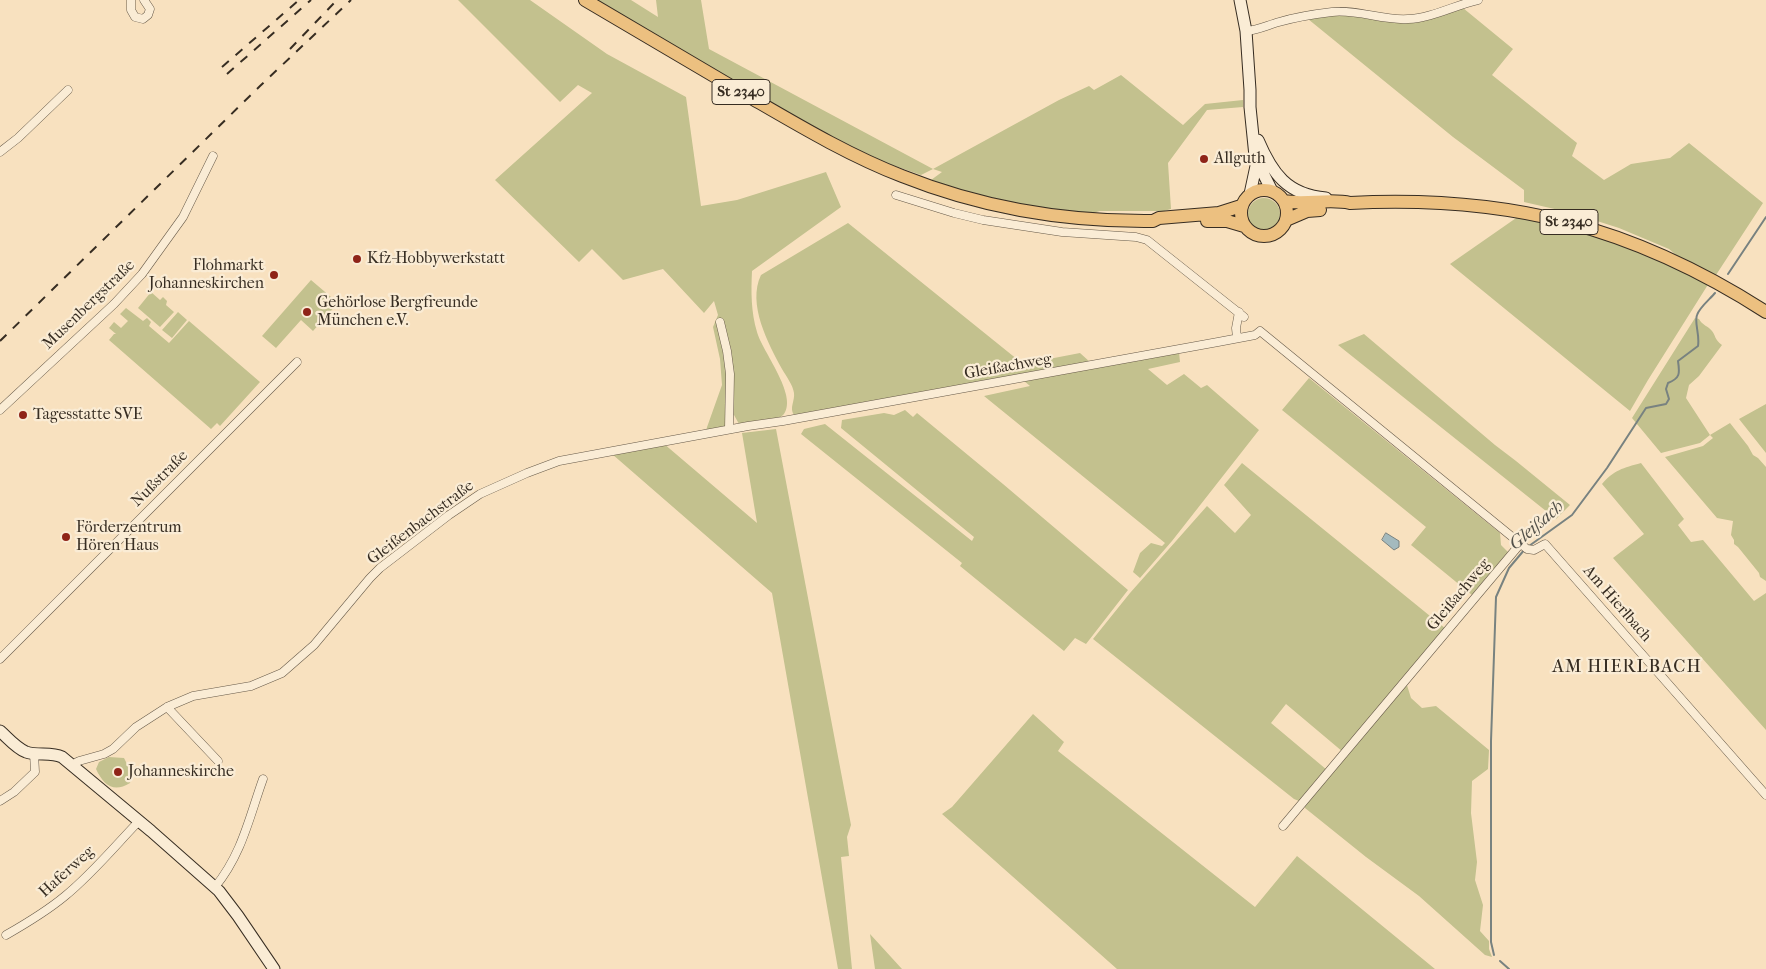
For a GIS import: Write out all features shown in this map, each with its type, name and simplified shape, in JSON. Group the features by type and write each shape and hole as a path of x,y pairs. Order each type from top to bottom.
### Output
{"main road":[{"name":"St 2340","path":"585,0 824,140 867,162 933,188 987,203 1032,212 1097,220 1153,221 1160,223 1221,221 1244,226 1258,236 1267,237 1276,234 1286,220 1307,211 1343,207 1346,202"},
{"path":"1244,226 1241,220 1242,206 1250,194 1257,191 1272,191 1284,201 1287,210 1286,220"},
{"name":"St 2340","path":"1284,201 1305,204 1410,201 1470,205 1531,213 1611,234 1673,259 1715,281 1766,312"},
{"name":"St 2340","path":"1153,221 1159,218 1219,213 1242,206"}],"street":[{"path":"130,0 131,10 135,18 143,18 148,16 150,9 144,0"},
{"path":"1246,31 1286,20 1333,12 1351,12 1407,20 1478,0"},
{"path":"1242,3 1246,31 1250,107 1256,166 1250,194"},
{"path":"0,152 18,138 68,90"},
{"path":"1250,90 1254,107 1260,160 1264,175 1272,191"},
{"path":"1258,140 1272,170 1291,188 1310,195 1346,202"},
{"name":"Musenbergstraße","path":"0,410 114,304 142,274 183,217 213,156"},
{"path":"896,194 954,213 983,220 1062,232 1129,236 1147,240 1242,315 1236,328 1237,338"},
{"path":"720,322 730,374 729,429"},
{"name":"Gleißachweg","path":"783,421 1218,342 1255,335 1260,331 1266,334 1524,546 1283,826"},
{"name":"Nußstraße","path":"0,659 297,362"},
{"name":"Gleißenbachstraße","path":"72,765 113,749 136,727 167,707 193,696 251,686 282,674 314,645 380,568 449,515 480,494 559,461 729,429 783,421"},
{"name":"Am Hierlbach","path":"1524,546 1532,551 1545,544 1551,550 1766,795"},
{"path":"167,707 218,761"},
{"path":"0,731 26,752 57,754 139,821 215,887 225,897 274,969"},
{"path":"0,801 14,792 35,772 34,753"},
{"path":"215,887 237,855 263,779"},
{"name":"Haferweg","path":"6,935 64,898 82,882 139,821"}],"shaded area":[{"path":"458,0 530,0 607,54 686,97 701,206 737,200 826,172 841,207 752,271 752,302 757,332 783,385 787,406 784,414 775,420 739,424 734,415 728,416 726,426 706,430 722,385 720,359 713,327 718,315 714,301 704,313 663,269 623,280 592,249 579,262 495,180 592,93 578,85 560,102"},
{"path":"593,0 631,0 658,17 656,0 701,0 709,49 933,169 921,175 869,157 826,135"},
{"path":"1463,8 1513,49 1492,75 1577,143 1572,156 1604,180 1631,164 1670,158 1689,143 1763,203 1716,275 1676,255 1669,249 1619,228 1572,213 1524,202 1524,190 1453,137 1308,19 1342,14 1419,21"},
{"path":"1121,75 1183,125 1205,104 1243,100 1243,107 1207,110 1168,163 1171,209 1164,211 1069,213 976,196 931,180 942,172 933,169 1059,100 1089,86 1094,90"},
{"path":"1264,198 1276,202 1280,214 1276,226 1264,230 1252,226 1248,214 1252,202"},
{"path":"1519,216 1577,229 1634,248 1709,283 1630,411 1450,264"},
{"path":"848,223 1023,364 1080,353 1090,362 794,415 792,410 794,393 792,387 761,323 756,298 757,286 761,275"},
{"name":"Gehörlose Bergfreunde München e.V.","path":"311,280 338,303 313,331 301,320 276,348 262,336"},
{"path":"151,292 160,300 163,297 167,301 166,305 174,312 160,327 138,308"},
{"path":"126,308 143,321 147,318 151,322 149,326 169,343 189,321 260,382 220,426 217,423 211,429 109,340 116,334 109,328 114,322 121,328 128,321 120,314"},
{"path":"178,312 187,320 172,338 162,330"},
{"path":"1695,318 1699,319 1710,329 1722,345 1699,376 1689,385 1686,398 1710,435 1700,443 1661,453 1632,418"},
{"path":"1364,334 1495,445 1570,505 1556,519 1338,345"},
{"path":"1179,352 1180,362 1148,369 1167,385 1184,374 1201,388 1207,385 1259,430 1172,541 1140,578 1133,572 1140,553 1151,543 1162,546 1165,543 984,396 1030,386 1023,380"},
{"path":"1309,378 1500,533 1501,545 1508,552 1472,595 1411,545 1426,527 1282,410"},
{"path":"1766,404 1766,453 1739,419"},
{"path":"905,410 913,417 917,413 1128,590 1086,644 1075,638 1064,651 960,566 962,563 801,434 804,429 825,424 972,541 974,537 841,428 842,420 884,413 894,415"},
{"path":"1730,423 1753,455 1766,467 1766,581 1760,577 1759,573 1734,544 1731,535 1733,521 1717,518 1665,457 1703,446 1713,438 1710,435"},
{"path":"776,429 851,825 847,837 849,856 841,857 852,969 838,969 772,593 612,454 663,443 757,523 742,433"},
{"path":"1242,463 1446,629 1343,752 1286,704 1271,723 1327,770 1299,801 1294,799 1093,639 1130,593 1207,506 1235,533 1251,515 1224,485"},
{"path":"1641,463 1684,519 1678,525 1691,542 1703,540 1754,601 1766,593 1766,730 1613,558 1644,534 1602,484 1619,470"},
{"path":"1406,682 1411,698 1422,708 1436,706 1489,750 1488,769 1472,781 1471,813 1477,862 1475,880 1483,905 1480,931 1489,941 1492,957 1485,955 1419,896 1366,857 1305,808 1305,805"},
{"path":"1033,714 1064,742 1058,751 1255,907 1297,856 1435,969 1117,969 942,814 952,807"},
{"path":"109,757 124,758 130,774 130,783 114,787 102,780 96,769 99,762"},
{"path":"870,934 902,969 875,969"}],"water":[{"path":"1386,533 1399,541 1399,547 1394,550 1382,540"}],"waterway":[{"name":"Gleißach","path":"1728,274 1766,217"},
{"name":"Gleißach","path":"1529,546 1572,515 1607,468 1646,408 1666,404 1669,399 1666,389 1668,383 1678,375 1678,361 1698,346 1696,322 1698,312 1715,293"},
{"name":"Gleißach","path":"1494,955 1491,942 1491,741 1496,597 1509,568 1525,549"},
{"name":"Gleißach","path":"1500,961 1509,969"}],"railway":[{"path":"222,67 299,0"},
{"path":"227,74 311,0"},
{"path":"290,49 337,0"},
{"path":"0,341 260,86 351,0"}],"place":[{"name":"Allguth","path":"1204,159"},
{"name":"Kfz-Hobbywerkstatt","path":"357,259"},
{"name":"Flohmarkt Johanneskirchen","path":"274,275"},
{"name":"Gehörlose Bergfreunde München e.V.","path":"307,312"},
{"name":"Tagesstatte SVE","path":"23,415"},
{"name":"Förderzentrum Hören Haus","path":"66,537"},
{"name":"Johanneskirche","path":"118,772"}],"district":[{"name":"AM HIERLBACH","path":"1627,668"}]}
